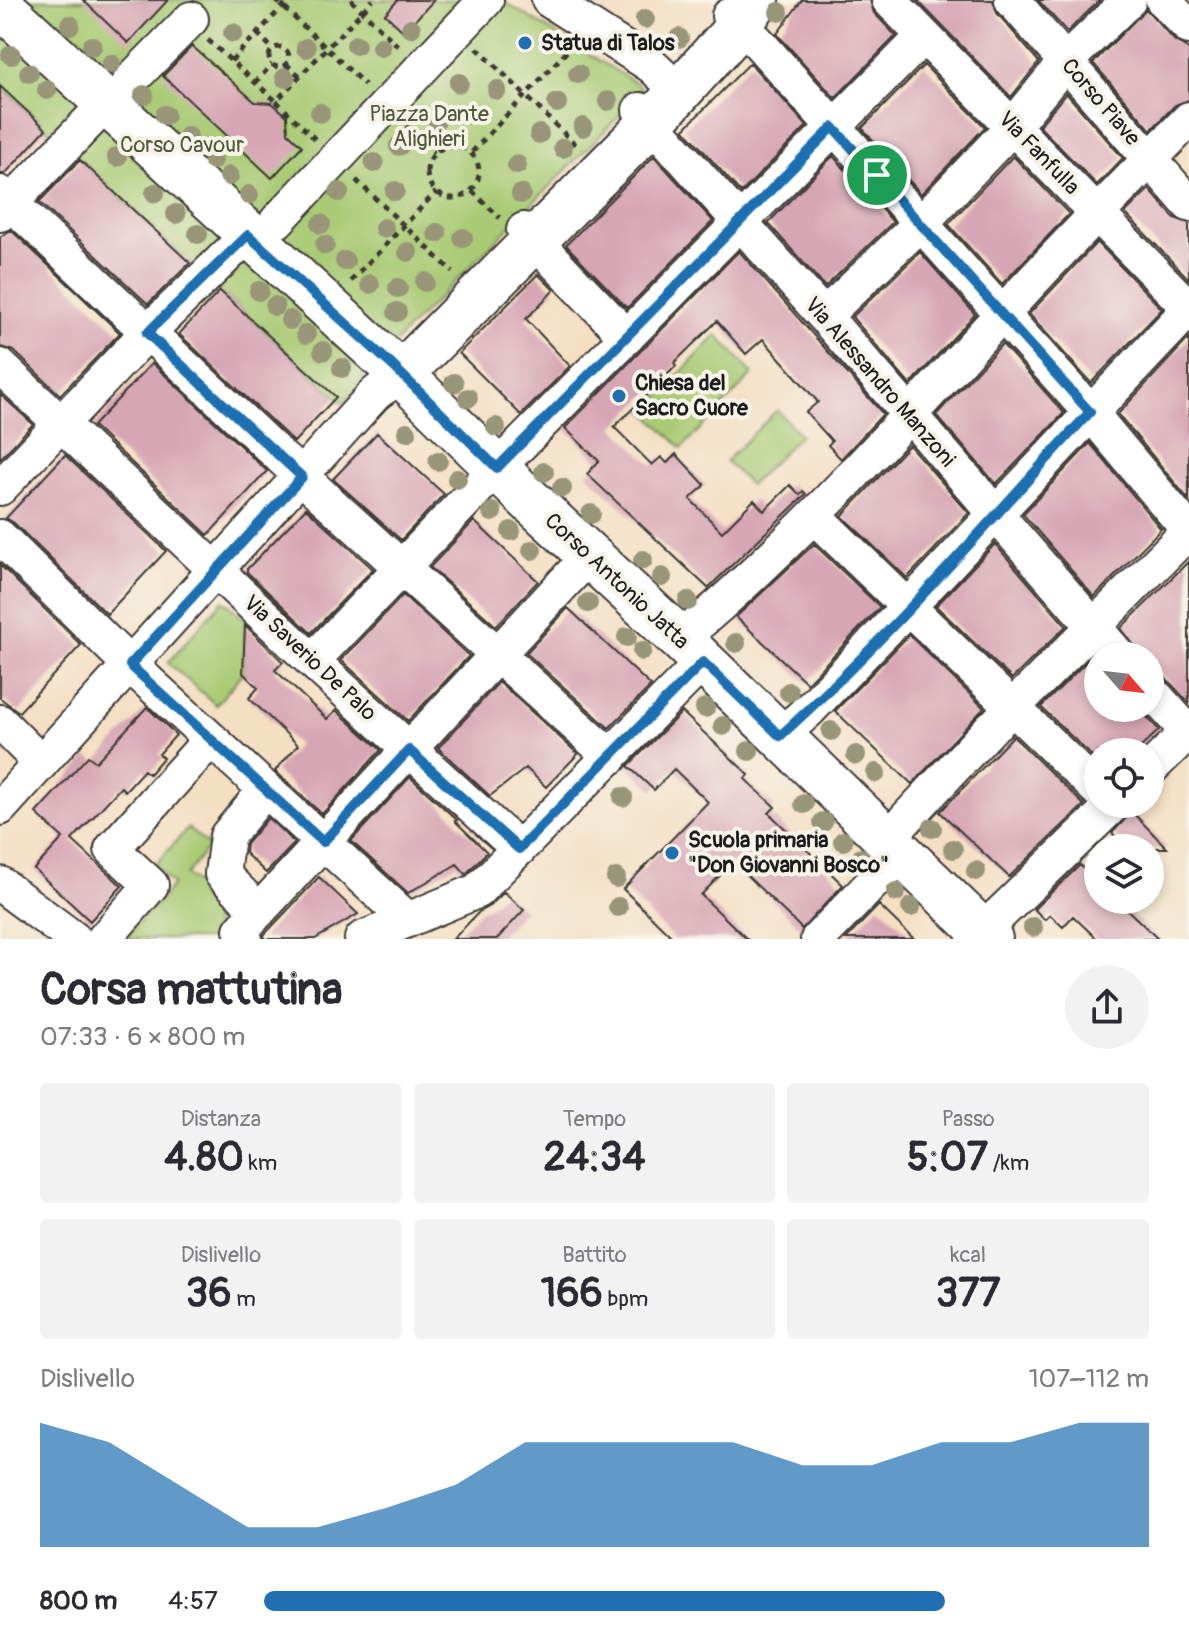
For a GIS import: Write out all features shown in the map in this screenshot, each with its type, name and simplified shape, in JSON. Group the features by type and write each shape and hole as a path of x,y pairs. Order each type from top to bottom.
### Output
{"main road":[{"name":"Corso Antonio Jatta","path":"4,4 118,92 263,228 389,371 692,650 982,936"},
{"path":"389,371 522,232 674,86 742,10"}],"street":[{"path":"0,488 147,333 335,159 486,0"},
{"path":"549,0 652,66 674,86"},
{"name":"Via Fanfulla","path":"889,0 1189,308"},
{"name":"Corso Piave","path":"1012,0 1189,204"},
{"path":"824,316 920,224 1013,126 1066,61 1129,0"},
{"path":"1163,0 1189,27"},
{"path":"742,10 833,127 1090,412 1189,531 1001,719 818,939"},
{"path":"190,21 4,203 611,757"},
{"path":"312,661 497,468 924,36"},
{"name":"Via Alessandro Manzoni","path":"674,86 739,224 824,316 1106,642"},
{"path":"362,939 477,891 611,757 692,650 814,516 910,417 1001,314 1189,119"},
{"path":"522,232 627,337"},
{"path":"780,736 907,608 1189,308"},
{"name":"Via Saverio De Palo","path":"0,366 312,661 519,849"},
{"path":"0,808 302,477 389,371"},
{"path":"814,516 907,608 1001,719 1084,780"},
{"path":"0,537 130,665 408,920"},
{"path":"265,790 227,836 222,874 252,925 323,842 589,556"},
{"path":"1164,705 1189,731 1164,755"},
{"path":"0,722 41,763"},
{"path":"104,939 151,885 112,849 211,739"},
{"path":"982,936 1099,818"},
{"path":"0,884 74,939"}],"path":[{"path":"276,0 434,153"},
{"path":"231,61 289,0"},
{"path":"351,0 421,68"},
{"path":"276,101 373,0"},
{"path":"190,21 457,276"},
{"path":"458,30 579,149"},
{"path":"257,33 273,49"},
{"path":"273,49 286,50 286,64 277,67 272,64 269,56 273,49"},
{"path":"472,152 569,49"},
{"path":"255,83 272,64"},
{"path":"286,64 300,76"},
{"path":"449,145 465,147 472,152 480,167 477,184 472,191 450,198 436,192 427,177 434,153 449,145"},
{"path":"472,191 522,232"},
{"path":"347,286 436,192"}],"green space":[{"path":"0,0 501,0 639,85 643,92 401,336 343,403 0,85"},
{"path":"717,335 753,374 682,448 644,411"},
{"path":"777,410 800,435 750,485 726,461"},
{"path":"223,600 245,619 243,673 216,705 168,663"},
{"path":"188,828 209,846 186,875 212,896 217,939 125,939 173,885 155,865"}],"building":[{"path":"83,0 168,0 128,43"},
{"path":"398,0 434,0 404,32 385,14"},
{"path":"802,0 870,0 874,13 896,36 835,98 777,34"},
{"path":"917,0 993,0 997,13 1039,62 1011,97"},
{"path":"1038,0 1100,0 1067,32"},
{"path":"1146,9 1175,41 1189,49 1189,100 1175,105 1151,130 1093,63"},
{"path":"192,46 255,102 272,103 287,116 288,133 302,146 272,178 163,76"},
{"path":"750,63 807,126 741,193 684,129"},
{"path":"924,65 985,127 921,194 862,128"},
{"path":"0,86 46,129 5,174 0,174"},
{"path":"1066,93 1123,158 1097,185 1039,126"},
{"path":"654,156 713,221 627,308 566,245"},
{"path":"833,156 893,222 825,287 768,223"},
{"path":"1013,156 1069,214 1002,284 948,224"},
{"path":"80,160 190,263 148,304 39,202"},
{"path":"1149,189 1174,218 1189,223 1189,279 1125,213"},
{"path":"11,230 120,333 60,395 14,351 0,347 0,237"},
{"path":"1097,242 1162,309 1091,383 1029,314"},
{"path":"739,251 883,414 841,459 828,445 832,441 806,412 818,402 763,339 746,354 717,321 674,363 676,366 614,427 652,465 661,457 667,463 676,454 705,485 690,499 722,532 754,500 764,511 790,485 800,495 803,491 806,494 708,588 587,474 599,461 565,428"},
{"path":"920,252 975,314 910,385 852,317"},
{"path":"538,274 554,290 526,319 570,366 521,415 459,353"},
{"path":"220,291 336,397 294,442 179,334"},
{"path":"1189,338 1189,500 1118,414"},
{"path":"1002,344 1064,413 996,484 936,415"},
{"path":"152,363 267,471 208,535 93,426"},
{"path":"0,394 33,424 0,459"},
{"path":"377,433 444,494 401,540 333,479"},
{"path":"1090,443 1161,529 1094,597 1023,514"},
{"path":"909,445 969,513 907,578 842,516"},
{"path":"65,455 166,551 107,614 6,518"},
{"path":"306,508 373,569 311,633 247,572"},
{"path":"474,521 538,581 496,626 430,567"},
{"path":"814,544 880,607 807,683 736,617"},
{"path":"995,544 1066,626 1012,679 936,606"},
{"path":"1189,561 1189,703 1164,676 1164,642 1132,642 1121,628"},
{"path":"0,565 81,645 19,712 0,698"},
{"path":"403,595 469,656 408,721 341,660"},
{"path":"568,608 651,686 609,728 526,653"},
{"path":"245,625 283,662 275,670 327,719 336,710 381,750 322,814 275,771 298,745 249,698 258,688 243,673"},
{"path":"909,635 984,708 912,784 835,711"},
{"path":"1084,664 1084,722 1152,722 1159,730 1151,738 1084,738 1084,748 1041,707"},
{"path":"499,682 578,754 546,787 526,768 490,796 438,748"},
{"path":"147,707 176,735 159,754 163,758 149,774 144,770 125,791 121,787 72,840 122,886 90,921 34,869 63,838 36,813 88,756 96,762"},
{"path":"682,712 749,775 745,779 775,807 769,813 843,885 802,929 733,862 701,895 747,939 674,939 623,889 708,802 674,769 654,790 628,766"},
{"path":"1013,736 1084,805 1009,877 940,812"},
{"path":"410,777 487,852 466,874 457,864 408,893 351,841"},
{"path":"268,818 295,843 266,873 245,853 246,844"},
{"path":"1126,818 1138,818 1153,834 1113,834"},
{"path":"1080,865 1084,869 1084,914 1132,914 1158,939 1097,939 1073,916 1063,927 1050,915 1045,920 1034,909"},
{"path":"319,877 358,914 315,939 265,939 264,935"},
{"path":"504,892 524,910 497,939 453,939 479,912"},
{"path":"879,905 914,939 846,939"}],"place":[{"name":"Statua di Talos","path":"525,43"},
{"name":"Chiesa del Sacro Cuore","path":"619,396"},
{"name":"Scuola primaria \"Don Giovanni Bosco\"","path":"672,853"}],"route":[{"path":"833,127 877,175 1090,412 907,608 780,736 703,662 519,849 409,750 323,842 130,665 302,477 147,333 248,235 393,366 497,468 833,127"}],"park label":[{"name":"Piazza Dante Alighieri","path":"429,126"},
{"name":"Corso Cavour","path":"182,145"}]}
